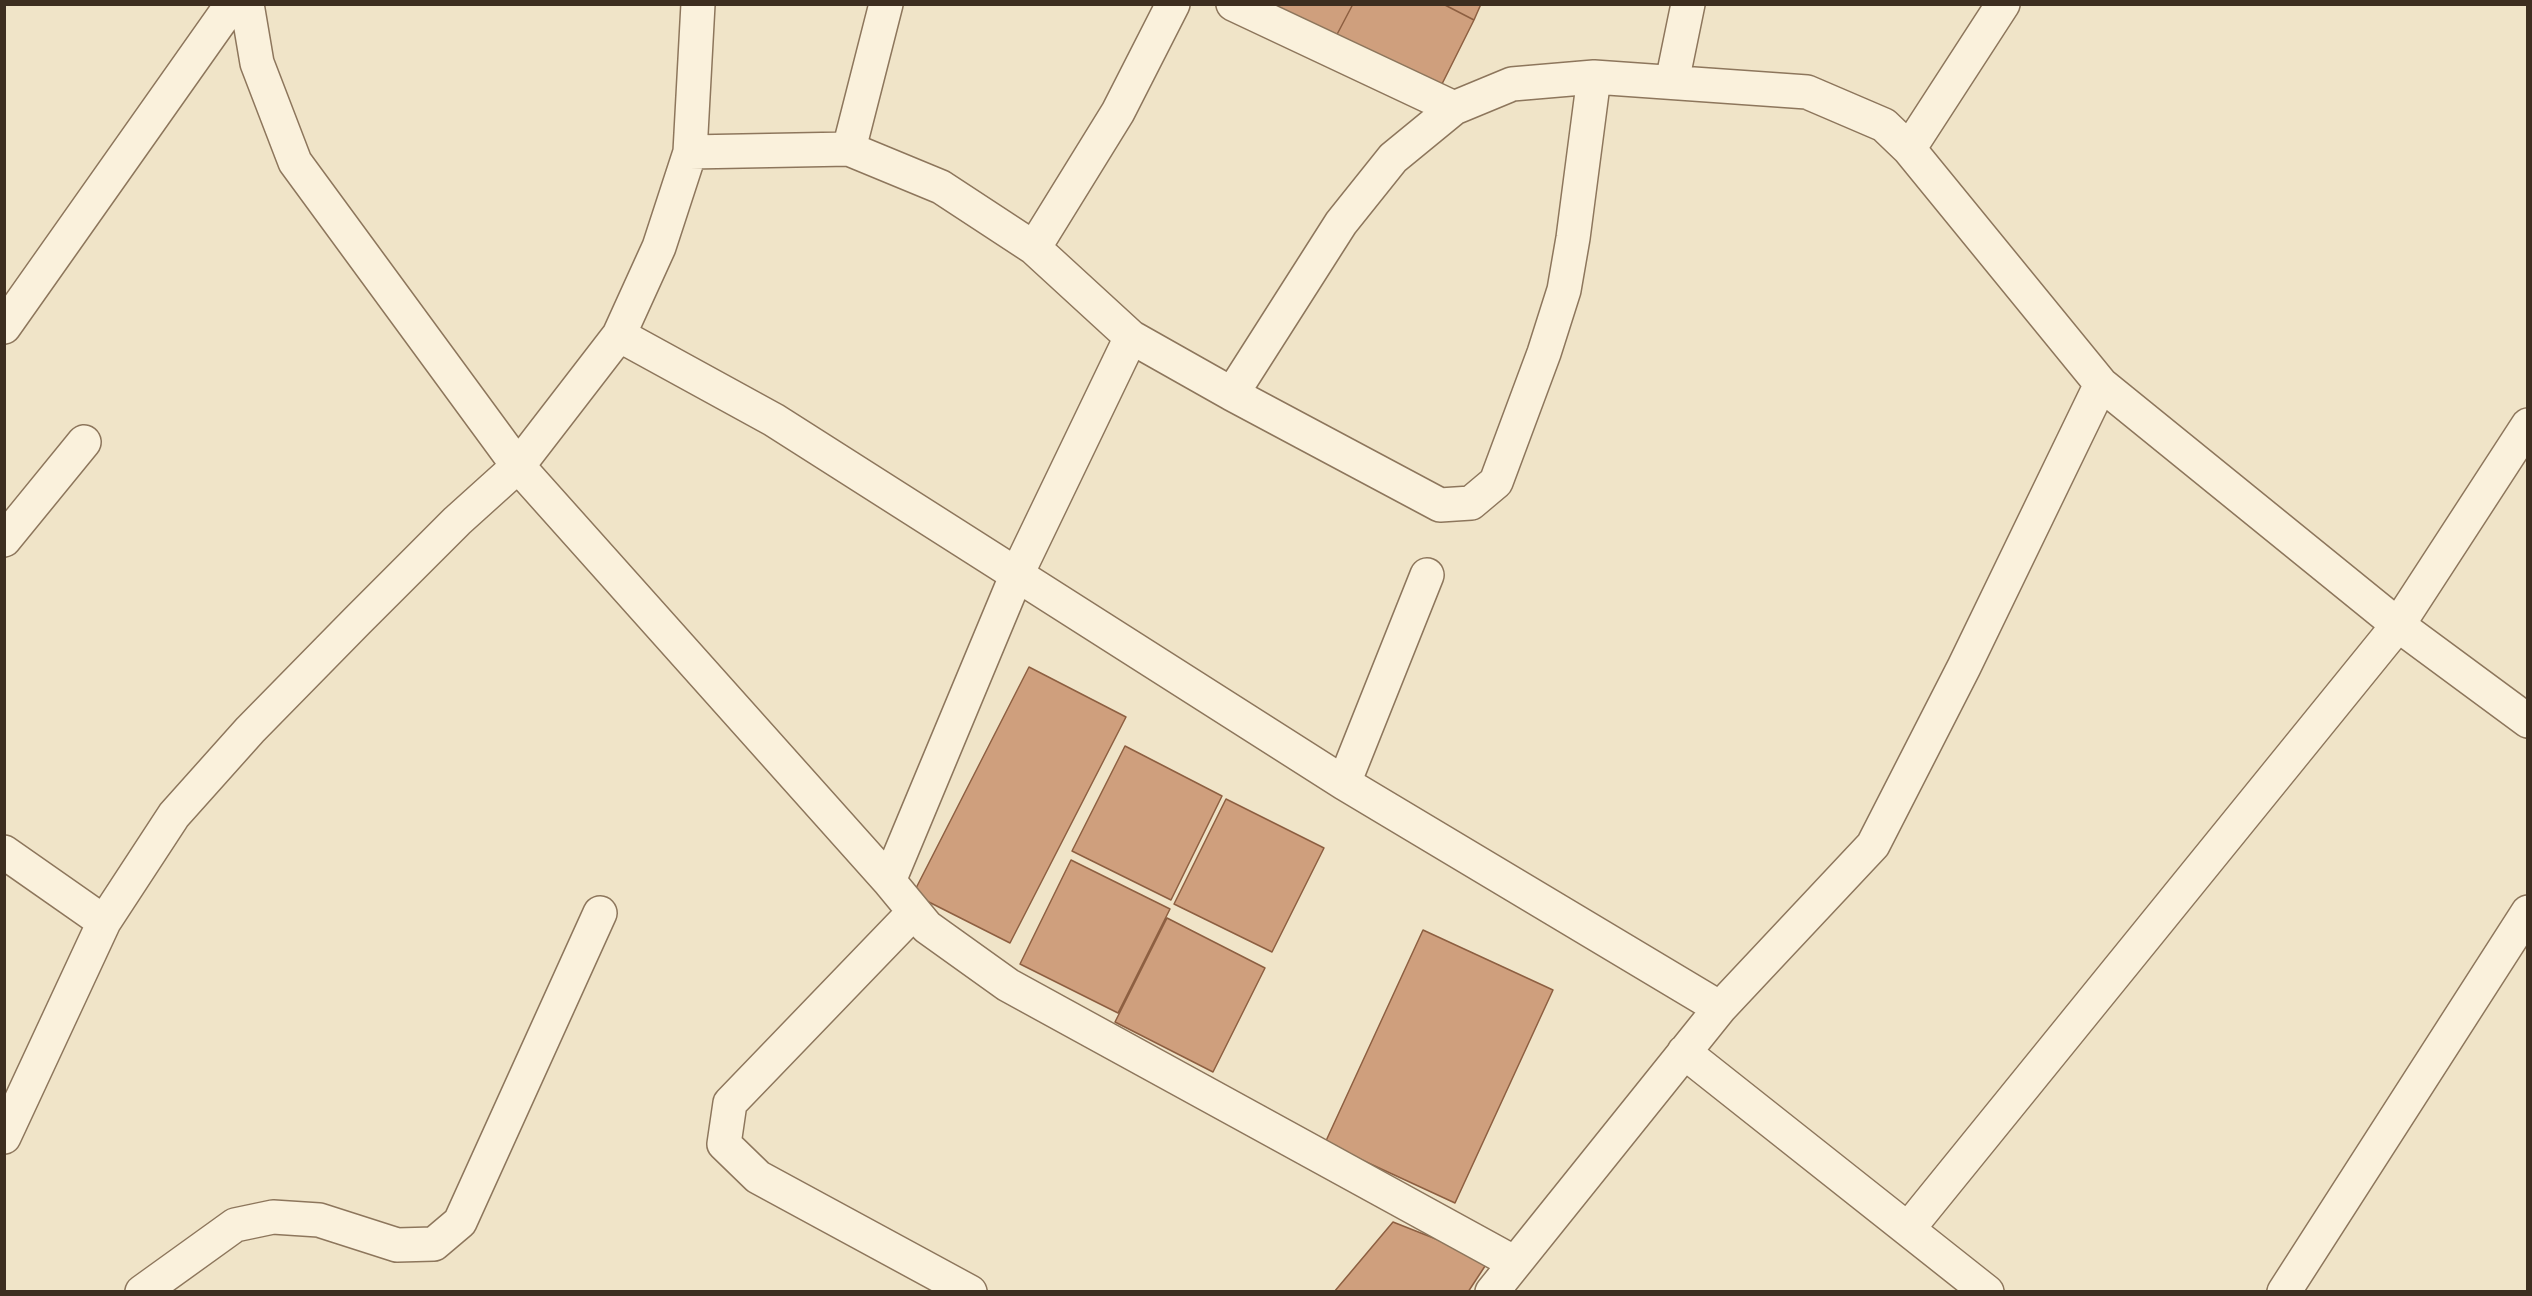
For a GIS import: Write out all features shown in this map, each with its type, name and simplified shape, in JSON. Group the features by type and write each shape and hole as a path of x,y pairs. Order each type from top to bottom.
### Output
{"street":[{"path":"4,327 232,4"},
{"path":"247,4 257,63 295,162 518,466 889,881 927,927 1008,985 1515,1263"},
{"path":"4,1137 104,922 174,815 250,730 457,521 518,466 619,335 659,247 690,152 698,4"},
{"path":"849,150 886,4"},
{"path":"1034,248 1118,112 1173,4"},
{"path":"1233,4 1454,108"},
{"path":"1672,82 1688,4"},
{"path":"1909,149 2003,4"},
{"path":"690,152 849,150 941,188 1034,248 1131,337 1232,394 1440,505 1471,503 1496,482 1544,353 1564,290 1594,77"},
{"path":"1232,394 1341,223 1393,158 1454,108 1512,84 1594,77 1807,92 1884,124 1909,149 2101,384 2398,626 2528,721"},
{"path":"619,335 774,420 1344,783 1720,1008"},
{"path":"889,881 1017,574 1131,337"},
{"path":"1492,1292 1720,1008 1874,845 1964,667 2101,384"},
{"path":"1908,1229 2398,626 2528,424"},
{"path":"4,540 84,442"},
{"path":"1344,783 1426,575"},
{"path":"4,852 104,922"},
{"path":"915,912 730,1103 724,1144 758,1177 970,1292"},
{"path":"2284,1292 2528,912"},
{"path":"142,1292 235,1225 273,1217 319,1220 397,1245 434,1244 460,1222 600,914"},
{"path":"1684,1052 1987,1292"}],"building":[{"path":"1258,4 1353,4 1333,42"},
{"path":"1353,4 1443,4 1474,20 1437,94 1333,42"},
{"path":"1443,4 1481,4 1474,20"},
{"path":"1029,667 1126,717 1010,943 913,894"},
{"path":"1125,746 1222,796 1171,900 1072,851"},
{"path":"1226,799 1324,848 1272,952 1174,904"},
{"path":"1071,860 1170,909 1118,1013 1020,964"},
{"path":"1167,918 1265,968 1213,1072 1115,1022"},
{"path":"1423,930 1553,990 1455,1203 1325,1143"},
{"path":"1393,1222 1489,1260 1468,1292 1334,1292"}]}
